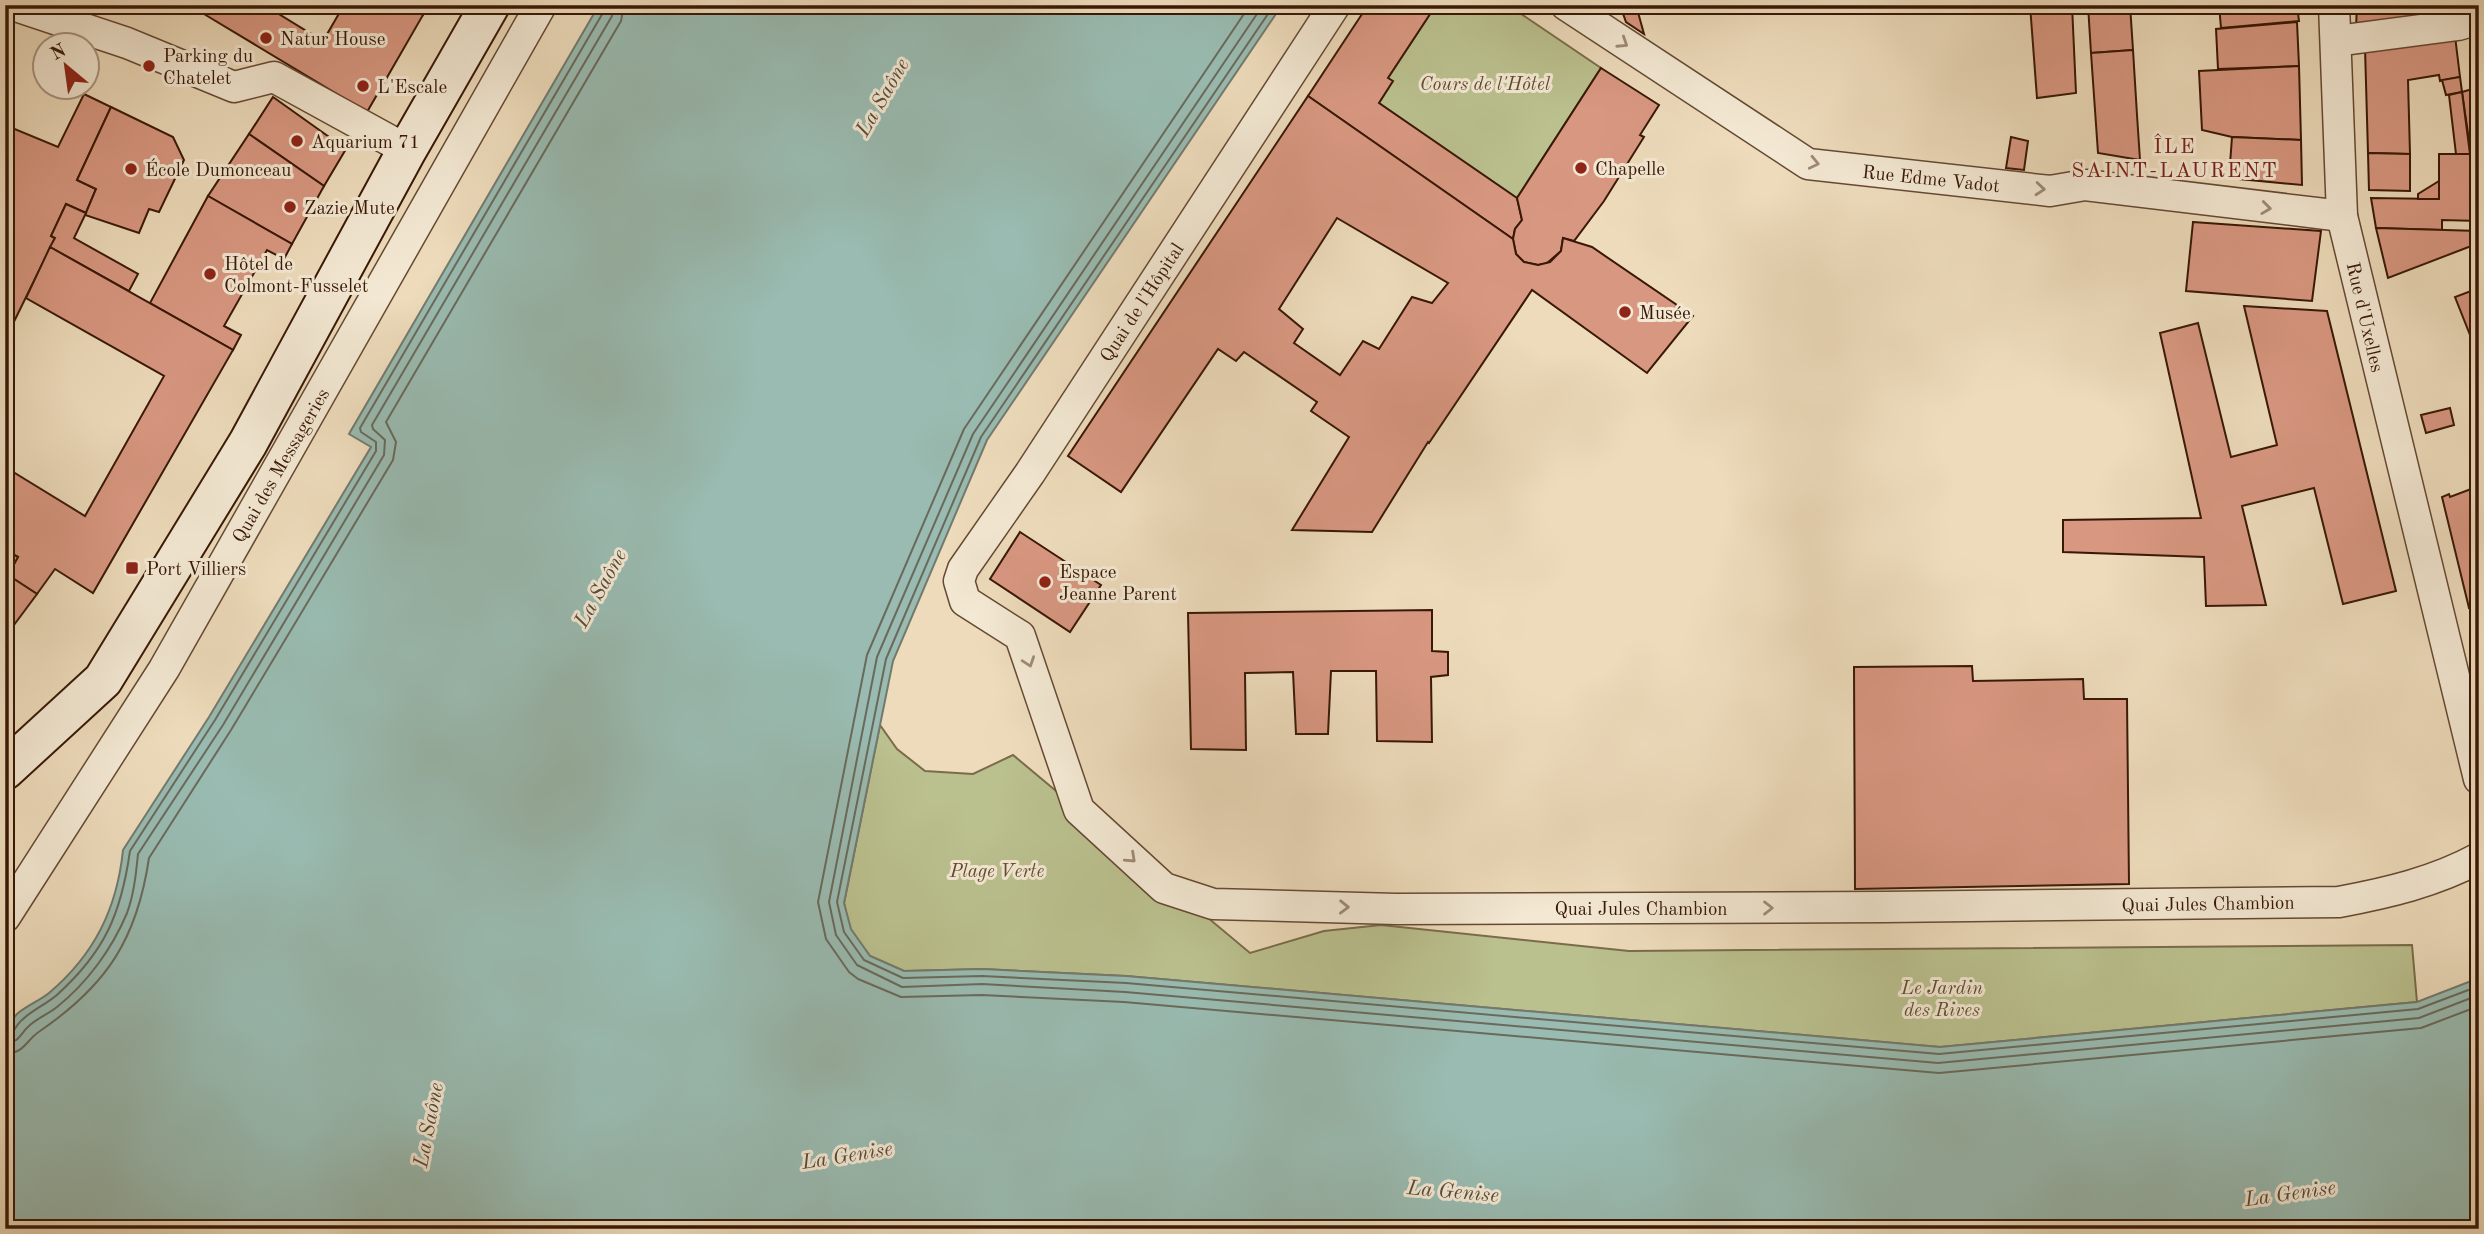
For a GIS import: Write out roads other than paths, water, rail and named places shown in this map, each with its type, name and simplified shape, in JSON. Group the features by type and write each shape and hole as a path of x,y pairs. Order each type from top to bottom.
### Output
{"main road":[{"name":"Quai des Messageries","path":"5,770 103,680 248,443 407,150 490,5"}],"street":[{"path":"13,5 127,43 234,87 274,77 407,150"},
{"name":"Quai des Messageries","path":"5,917 164,668 541,5"},
{"name":"Quai de l'Hôpital","path":"965,601 959,581 963,569 1030,473 1335,5"},
{"name":"Rue Edme Vadot","path":"1566,5 1808,164 2050,191 2085,185 2342,216"},
{"name":"Rue d'Uxelles","path":"2334,5 2342,216 2479,779"},
{"path":"2336,40 2458,25 2479,19"},
{"name":"Quai Jules Chambion","path":"965,601 1020,636 1079,810 1164,888 1213,904 1410,909 2339,902 2392,892 2460,868 2479,858"}],"water":[{"path":"599,5 1282,5 987,440 893,661 844,903 851,929 870,956 904,971 982,969 1126,976 1940,1047 2417,1002 2479,978 2479,1229 5,1229 5,1032 17,1014 49,993 91,947 109,911 123,850 209,717 371,447 349,434"}],"place":[{"name":"Natur House","path":"266,38"},
{"name":"Parking du Chatelet","path":"149,66"},
{"name":"L'Escale","path":"363,86"},
{"name":"Aquarium 71","path":"297,141"},
{"name":"Chapelle","path":"1581,168"},
{"name":"École Dumonceau","path":"131,169"},
{"name":"Zazie Mute","path":"290,207"},
{"name":"Hôtel de Colmont-Fusselet","path":"210,274"},
{"name":"Musée","path":"1625,312"},
{"name":"Port Villiers","path":"132,568"},
{"name":"Espace Jeanne Parent","path":"1045,582"}],"district":[{"name":"ÎLE SAINT-LAURENT","path":"2175,158"}],"park label":[{"name":"Cours de l'Hôtel","path":"1485,83"},
{"name":"Plage Verte","path":"997,870"},
{"name":"Le Jardin des Rives","path":"1942,998"}],"water label":[{"name":"La Saône","path":"882,97"},
{"name":"La Saône","path":"600,588"},
{"name":"La Saône","path":"428,1125"},
{"name":"La Genise","path":"847,1155"},
{"name":"La Genise","path":"1453,1191"},
{"name":"La Genise","path":"2290,1193"}]}
